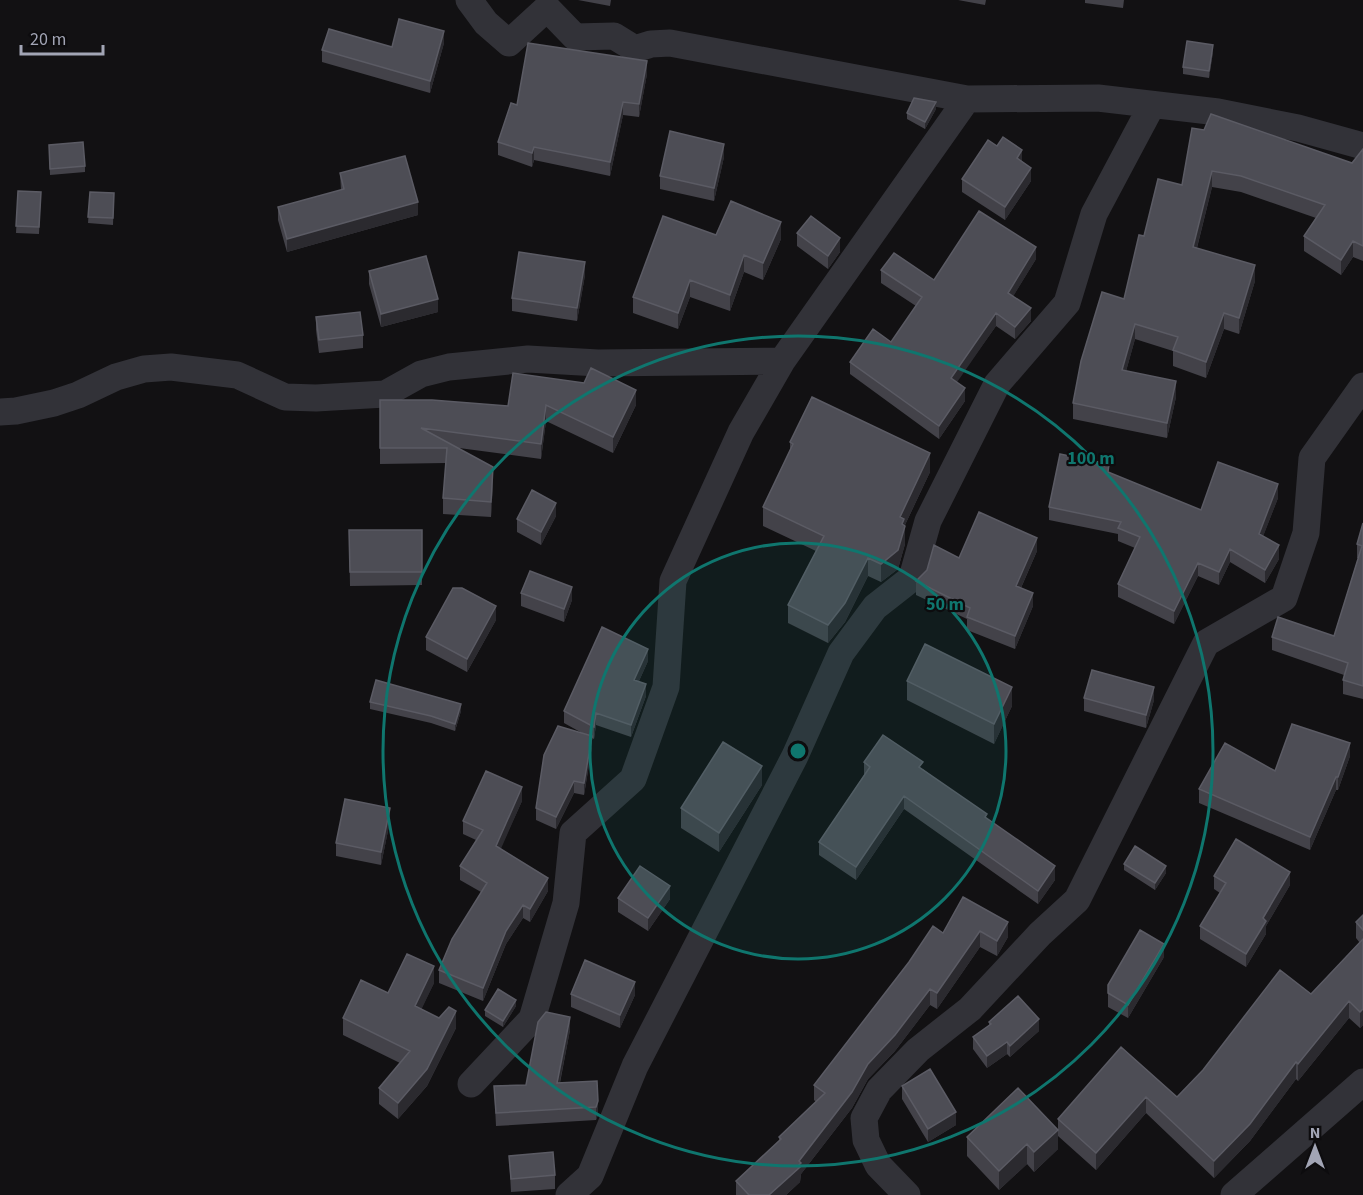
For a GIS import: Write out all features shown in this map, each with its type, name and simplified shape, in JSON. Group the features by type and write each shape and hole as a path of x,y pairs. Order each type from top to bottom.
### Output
{"street":[{"path":"469,0 486,23 509,44 547,8 574,37 614,36 635,49 651,44 670,43 967,99 1098,98 1152,105 1241,117 1298,128 1363,146"},
{"path":"471,1084 532,1019 566,903 573,833 633,779 666,687 673,581 741,432 782,361 967,99"},
{"path":"569,1195 590,1176 635,1065 795,756 841,653 875,607 912,578 928,521 997,384 1067,303 1094,214 1152,105"},
{"path":"0,412 54,403 78,395 116,377 144,369 171,367 237,375 285,397 316,398 385,394 421,374 449,367 528,359 598,363 782,361"},
{"path":"907,1195 878,1165 866,1140 864,1118 879,1090 918,1050 970,1009 1040,934 1077,900 1206,643 1284,598 1306,533 1312,458 1363,386"},
{"path":"1234,1195 1363,1082"}],"building":[{"path":"399,19 444,31 430,81 322,50 329,29 392,47"},
{"path":"1187,41 1213,45 1209,71 1183,67"},
{"path":"528,43 647,61 639,104 623,102 610,162 534,147 532,153 498,142 511,103 517,105"},
{"path":"914,98 936,102 925,122 907,113"},
{"path":"1211,114 1352,163 1363,149 1363,246 1353,241 1341,260 1304,236 1325,205 1241,176 1212,171 1193,247 1255,265 1239,318 1224,313 1206,362 1173,350 1178,337 1135,324 1122,370 1176,381 1167,423 1073,403 1081,361 1102,292 1124,299 1139,235 1144,236 1158,179 1182,185 1192,128 1204,130"},
{"path":"670,131 724,144 714,188 660,176"},
{"path":"1003,137 1022,150 1017,158 1031,168 1005,207 962,179 988,140 997,146"},
{"path":"83,142 85,166 50,169 49,145"},
{"path":"405,156 418,202 287,239 278,207 344,189 340,173"},
{"path":"18,191 41,192 39,227 16,226"},
{"path":"90,192 114,193 113,218 88,217"},
{"path":"731,201 781,222 763,263 744,255 730,295 690,280 678,313 633,297 663,216 716,235"},
{"path":"979,211 1036,247 1008,293 1031,308 1015,327 996,313 951,378 965,388 939,426 850,362 873,329 891,342 922,297 881,270 894,253 934,280"},
{"path":"811,216 840,238 828,256 797,233"},
{"path":"519,252 585,262 577,308 512,298"},
{"path":"426,256 438,299 381,314 369,271"},
{"path":"360,312 363,335 319,340 316,317"},
{"path":"591,368 636,390 613,437 546,405 541,444 421,428 493,467 491,502 443,498 447,448 380,448 380,400 432,400 508,406 513,373 584,383"},
{"path":"812,397 930,453 900,517 904,519 902,524 905,526 898,550 881,564 868,558 845,603 828,625 788,605 824,536 763,507"},
{"path":"1060,454 1109,464 1108,472 1201,510 1218,462 1278,484 1259,534 1279,545 1265,570 1230,549 1219,572 1198,563 1174,611 1118,584 1140,537 1118,528 1121,522 1049,507"},
{"path":"532,490 556,503 541,532 517,519"},
{"path":"979,512 1037,538 1016,586 1033,593 1015,636 967,617 970,608 916,581 927,570 934,545 959,558"},
{"path":"1363,523 1363,686 1343,680 1348,663 1272,637 1278,617 1334,636 1362,546 1357,544"},
{"path":"349,530 422,530 422,572 350,572"},
{"path":"530,571 572,587 564,609 521,593"},
{"path":"453,588 462,588 496,606 467,659 426,637"},
{"path":"602,627 648,649 634,680 646,684 631,725 596,713 594,727 564,711"},
{"path":"925,644 1012,687 994,724 907,681"},
{"path":"1092,670 1154,687 1146,715 1084,698"},
{"path":"376,680 461,704 455,724 370,702"},
{"path":"1292,724 1350,743 1338,777 1336,777 1310,837 1199,789 1225,743 1275,771"},
{"path":"558,726 592,736 584,783 574,781 556,817 536,808 544,755"},
{"path":"883,735 923,762 919,767 987,814 985,817 1055,866 1038,891 904,796 856,867 819,842 870,767 864,762"},
{"path":"723,742 762,766 719,833 681,808"},
{"path":"486,771 522,787 496,846 548,878 530,909 523,905 506,931 483,988 439,970 452,939 487,883 460,866 483,830 463,821"},
{"path":"345,799 390,808 381,852 336,843"},
{"path":"1236,839 1290,872 1263,918 1266,921 1246,954 1200,926 1226,883 1214,876"},
{"path":"1135,846 1166,866 1155,883 1124,864"},
{"path":"640,866 670,886 648,918 618,898"},
{"path":"963,897 1008,922 997,941 980,931 937,993 930,989 895,1035 868,1064 852,1092 799,1161 800,1167 769,1195 749,1195 736,1181 825,1093 814,1085 909,962 933,926 943,933"},
{"path":"1363,915 1363,930 1356,922"},
{"path":"1140,930 1164,944 1128,1005 1108,993 1108,985"},
{"path":"1363,939 1363,1009 1360,1012 1349,1001 1298,1064 1296,1062 1250,1124 1214,1161 1146,1097 1096,1153 1058,1119 1121,1047 1177,1097 1203,1070 1280,970 1311,994"},
{"path":"407,954 434,966 415,1006 439,1018 449,1007 456,1011 427,1069 398,1103 379,1088 410,1051 343,1018 361,980 388,993"},
{"path":"585,960 635,982 620,1015 571,994"},
{"path":"498,989 516,1000 503,1021 485,1010"},
{"path":"1018,996 1039,1019 1010,1046 1007,1042 987,1056 973,1037 991,1024 989,1022"},
{"path":"546,1012 570,1017 557,1083 597,1081 596,1107 496,1113 494,1086 526,1085 538,1022"},
{"path":"930,1069 956,1112 928,1129 902,1086"},
{"path":"1018,1088 1058,1130 1034,1152 1027,1144 999,1171 967,1137"},
{"path":"553,1152 555,1175 511,1179 509,1156"}]}
